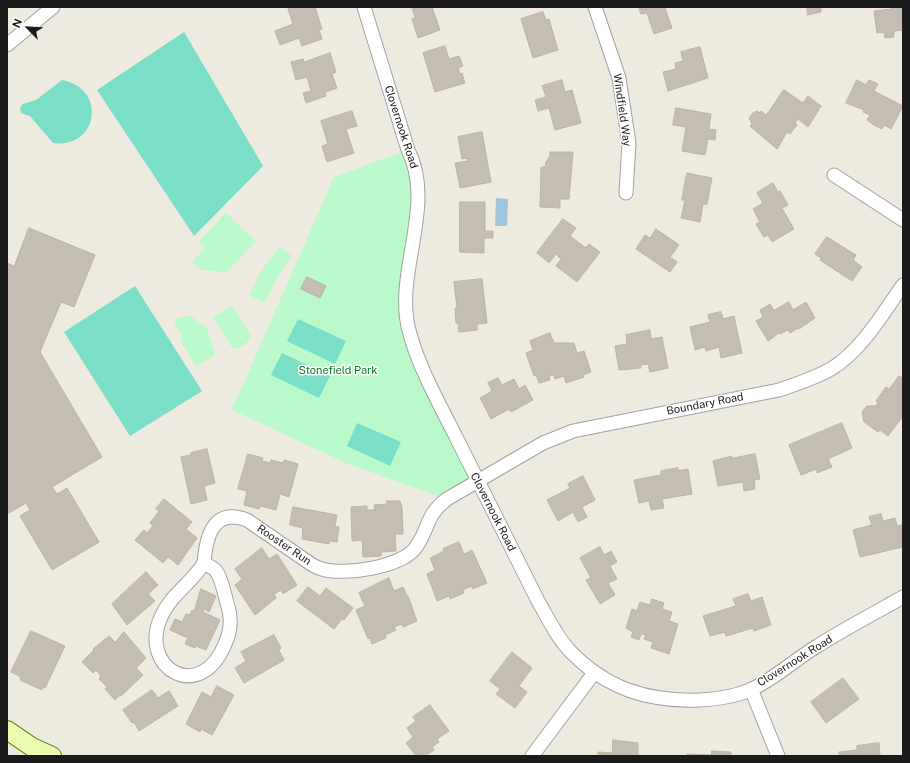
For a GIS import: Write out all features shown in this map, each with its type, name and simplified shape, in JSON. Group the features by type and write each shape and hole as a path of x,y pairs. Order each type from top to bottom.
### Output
{"main road":[{"path":"7,730 32,747 52,756"}],"street":[{"path":"7,45 53,7"},
{"name":"Clovernook Road","path":"364,7 408,150 415,164 418,184 413,246 405,297 410,334 433,391 478,481 553,628 570,651 594,673 636,694 658,699 681,701 714,699 732,696 751,689 778,674 818,646 903,597"},
{"name":"Windfield Way","path":"595,7 619,78 628,143 626,193"},
{"path":"834,175 903,220"},
{"name":"Boundary Road","path":"478,481 543,443 573,431 779,390 803,382 831,368 846,356 879,320 903,284"},
{"name":"Rooster Run","path":"204,563 205,543 210,532 217,523 227,518 238,517 247,520 311,564 322,569 342,571 388,566 401,560 416,548 436,508 478,481"},
{"path":"204,563 216,571 229,608 231,623 222,653 214,664 205,672 197,676 186,676 176,672 159,657 155,648 156,630 160,617 170,601 196,576 204,563"},
{"path":"532,756 594,673"},
{"path":"751,689 778,756"}],"green space":[{"path":"184,32 263,166 194,236 97,90"},
{"path":"62,80 76,85 86,94 91,105 92,117 88,128 80,137 68,142 53,143 30,116 21,113 20,108 23,104 36,100"},
{"name":"Stonefield Park","path":"408,150 415,164 409,334 478,481 447,499 348,464 232,410 334,177"},
{"path":"226,213 256,241 227,272 201,270 192,262 205,248 199,241"},
{"path":"279,247 292,256 278,276 264,303 249,295 261,271"},
{"path":"135,286 202,391 130,436 64,332"},
{"path":"232,306 251,335 245,345 233,349 213,317"},
{"path":"189,316 206,326 215,353 214,356 196,366 180,340 181,333 175,324 175,320 179,317"},
{"path":"298,319 346,341 335,364 287,341"},
{"path":"282,353 330,376 319,398 271,375"},
{"path":"357,423 401,442 390,466 347,446"}],"water":[{"path":"496,198 508,199 507,226 495,226"}],"building":[{"path":"294,7 315,7 322,29 319,30 322,39 302,46 299,38 280,45 275,31 293,24 288,9"},
{"path":"412,7 432,7 440,30 418,38 412,19 415,18"},
{"path":"639,7 668,7 665,8 672,28 654,34 647,13 641,14"},
{"path":"807,7 821,7 821,12 808,15"},
{"path":"891,7 903,7 903,30 894,31 894,37 885,38 884,32 877,33 874,11 892,9"},
{"path":"543,12 546,20 549,19 558,50 533,58 521,19"},
{"path":"445,46 449,59 459,56 463,66 458,68 460,74 462,73 465,83 435,92 423,53"},
{"path":"700,47 708,78 668,91 663,72 676,69 675,63 683,61 681,52"},
{"path":"330,53 336,72 332,74 337,88 325,92 326,96 306,103 303,93 311,91 307,77 296,80 291,62 303,59 304,62"},
{"path":"562,80 565,92 572,90 581,123 555,130 549,108 538,111 535,100 546,97 542,86"},
{"path":"857,80 866,85 869,80 878,84 874,91 903,106 891,129 884,125 882,129 874,125 867,120 870,115 863,112 864,110 846,103"},
{"path":"784,90 803,103 808,96 821,106 808,127 798,119 795,123 797,125 790,134 787,132 777,149 750,126 752,124 749,118 757,111 760,113 761,111 766,115"},
{"path":"676,108 711,114 709,129 716,130 715,140 708,139 705,155 682,151 686,127 673,125"},
{"path":"352,111 357,126 346,129 354,153 327,162 322,146 328,144 321,121"},
{"path":"482,132 491,182 460,188 455,163 468,161 467,158 462,159 458,137"},
{"path":"550,152 573,152 569,199 560,199 560,208 540,207 541,167 545,167 550,156"},
{"path":"687,173 712,178 707,204 703,204 700,222 681,218 685,200 682,200"},
{"path":"773,183 778,192 780,191 788,205 782,208 794,229 772,242 768,235 764,237 756,224 760,222 753,209 763,203 757,193"},
{"path":"460,202 485,202 485,231 493,231 493,238 484,238 484,253 460,252"},
{"path":"563,219 576,228 570,236 586,248 589,244 600,252 577,282 556,266 561,259 556,254 549,263 537,253"},
{"path":"29,228 95,255 74,307 61,302 40,352 102,457 52,487 57,494 67,488 99,542 52,570 20,516 30,510 26,503 7,514 7,263 14,266"},
{"path":"656,229 679,245 670,257 677,262 670,272 636,249 645,235 650,238"},
{"path":"827,237 856,255 853,260 862,267 852,281 820,260 821,258 815,254"},
{"path":"307,277 326,286 320,298 301,289"},
{"path":"482,279 487,323 477,324 477,330 459,332 458,323 456,323 455,308 457,308 454,282"},
{"path":"789,302 793,310 806,302 815,318 799,329 798,328 790,333 788,330 780,334 779,333 768,341 756,321 763,317 760,310 770,304 774,310"},
{"path":"721,312 723,319 734,316 742,353 721,358 719,347 706,351 705,347 695,350 690,327 710,322 708,315"},
{"path":"650,330 651,339 662,337 668,368 650,372 648,364 641,365 641,368 619,370 615,346 627,344 626,335"},
{"path":"550,333 554,343 574,343 577,353 584,351 591,372 583,375 584,377 566,383 564,376 555,379 554,375 549,376 550,380 539,383 536,375 534,376 526,353 533,350 530,341"},
{"path":"899,376 903,378 903,416 888,436 880,430 878,432 864,422 862,412 867,406 876,406 878,403 876,401 886,387 889,389"},
{"path":"498,378 502,385 514,379 519,389 525,385 533,400 511,412 509,409 491,419 480,398 492,391 488,383"},
{"path":"842,423 852,448 828,459 832,467 817,473 816,469 801,475 789,445"},
{"path":"207,449 215,483 204,486 207,500 191,504 181,457"},
{"path":"248,454 263,458 262,461 270,463 271,460 283,463 284,460 298,464 289,497 280,494 276,510 260,506 259,509 244,505 247,491 238,489"},
{"path":"755,454 760,479 754,480 755,489 744,491 743,482 718,486 713,461 732,456 732,458"},
{"path":"678,468 678,471 688,469 692,494 662,499 664,508 651,510 649,501 639,503 634,480 661,475 661,471"},
{"path":"583,476 595,500 582,507 587,517 578,522 573,512 558,521 547,500 570,488 568,484"},
{"path":"164,499 192,522 186,529 197,538 178,565 168,557 163,563 135,540 144,530 147,533 153,526 150,523 159,511 156,509"},
{"path":"387,501 400,501 402,507 403,534 395,534 396,551 381,552 381,556 363,557 362,540 352,541 351,507 367,506 367,510 375,510 374,505 387,504"},
{"path":"293,507 337,515 335,526 339,527 337,542 330,541 329,544 302,539 303,528 290,525"},
{"path":"881,514 883,521 895,518 897,526 903,525 903,547 860,557 853,530 872,525 869,517"},
{"path":"459,542 464,554 472,550 487,583 473,589 471,586 463,590 464,593 450,599 449,596 437,601 427,574 435,570 430,558 444,551 443,549"},
{"path":"600,547 604,555 611,551 617,562 610,566 617,579 608,583 615,595 600,604 586,580 591,578 580,558"},
{"path":"262,548 269,559 277,554 297,585 283,594 281,590 274,594 276,598 255,615 235,585 242,579 235,569"},
{"path":"146,572 158,585 148,594 155,601 127,625 112,604"},
{"path":"389,578 394,591 403,587 417,621 403,627 402,624 394,627 396,630 385,635 386,638 372,644 370,638 368,639 356,610 365,606 359,593"},
{"path":"308,587 320,596 326,588 353,608 344,620 342,619 334,629 297,601"},
{"path":"201,589 216,596 209,612 204,609 203,612 220,620 206,650 185,644 188,638 170,630 175,619 182,622 186,614 190,615 192,610 194,611"},
{"path":"748,594 751,601 762,597 771,625 754,631 753,628 726,636 725,632 710,636 703,616 736,606 733,599"},
{"path":"652,599 664,603 662,609 672,612 669,621 678,624 669,654 651,648 653,642 644,639 646,635 641,634 639,640 631,637 633,632 626,628 632,609 637,611 640,602 650,605"},
{"path":"31,631 65,646 45,688 43,687 42,690 20,680 21,677 11,672"},
{"path":"124,632 146,658 136,668 143,675 115,700 105,689 107,687 99,679 101,676 96,670 93,673 82,662 94,650 93,649 109,636 115,642"},
{"path":"274,635 281,648 279,650 284,660 244,683 235,668 246,661 241,652"},
{"path":"512,652 532,668 519,686 527,692 515,708 496,694 500,689 490,681"},
{"path":"843,678 859,699 826,723 811,702"},
{"path":"217,686 234,695 212,735 201,729 200,732 186,724 202,692 211,697"},
{"path":"152,690 158,698 169,691 178,706 139,731 134,722 132,723 123,710"},
{"path":"430,705 449,731 437,739 439,742 432,747 434,750 425,756 416,756 406,743 413,737 407,728 416,721 413,717"},
{"path":"613,740 638,743 638,756 598,756 598,752 612,753"},
{"path":"879,743 880,756 839,756 839,752 857,750 857,746"},
{"path":"712,751 731,752 731,756 687,756 687,754 711,755"}]}
